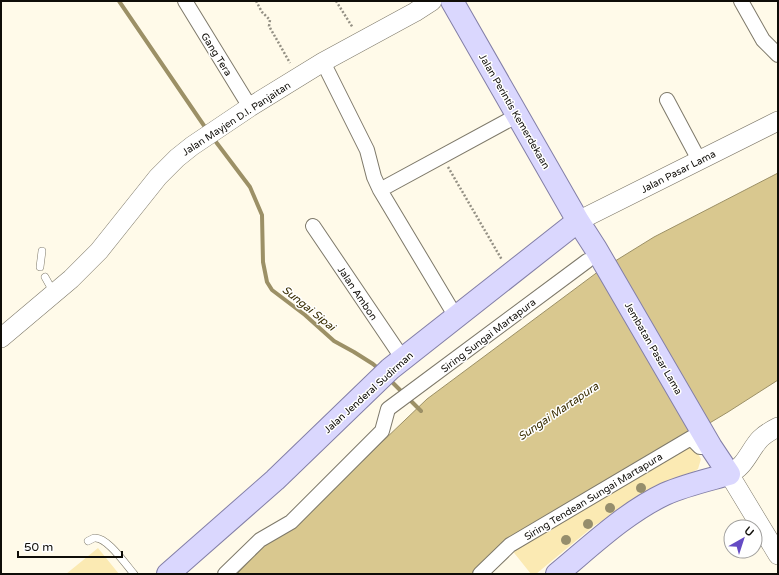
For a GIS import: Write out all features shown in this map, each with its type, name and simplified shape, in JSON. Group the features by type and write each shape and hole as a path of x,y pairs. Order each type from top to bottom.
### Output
{"main road":[{"name":"Jalan Mayjen D.I. Panjaitan","path":"1,338 71,279 99,250 158,177 177,158 197,142 323,62 415,12 432,1"},
{"name":"Jalan Perintis Kemerdekaan","path":"452,1 578,221"},
{"name":"Jalan Pasar Lama","path":"578,221 778,121"},
{"name":"Jembatan Pasar Lama","path":"578,221 592,255 729,474"},
{"name":"Jalan Jenderal Sudirman","path":"168,574 274,480 397,364 578,221"},
{"path":"557,574 601,537 633,513 658,498 686,487 736,471 760,439 768,432 778,427"},
{"path":"729,474 778,555"}],"street":[{"name":"Gang Tera","path":"184,1 250,107"},
{"path":"741,1 763,40 778,56"},
{"path":"323,62 367,150 374,177 380,190 456,318"},
{"path":"667,100 699,160"},
{"path":"380,190 518,115"},
{"name":"Jalan Ambon","path":"312,226 397,364"},
{"name":"Siring Sungai Martapura","path":"225,574 260,540 291,522 382,431 388,409 592,255"},
{"name":"Siring Tendean Sungai Martapura","path":"480,574 510,545 691,438 700,447 709,443"}],"lane":[{"path":"40,267 42,251"},
{"path":"45,277 54,293"},
{"path":"88,541 94,538 100,539 109,544 134,574"}],"path":[{"path":"256,1 262,12 270,20 269,26 298,78"},
{"path":"336,1 361,41"},
{"path":"442,156 510,274"}],"shaded area":[{"path":"691,442 701,459 698,469 595,525 536,574 531,574 511,549"},
{"path":"98,548 119,574 66,574"}],"water":[{"name":"Sungai Martapura","path":"778,173 778,380 728,412 509,543 476,574 237,574 264,546 292,528 427,399 599,271 654,237"}],"waterway":[{"name":"Sungai Sipai","path":"119,1 207,130"},
{"name":"Sungai Sipai","path":"213,138 250,187 262,215 263,262 267,282 272,290 305,315 334,341 354,352 380,370"},
{"name":"Sungai Sipai","path":"389,379 421,411"}]}
